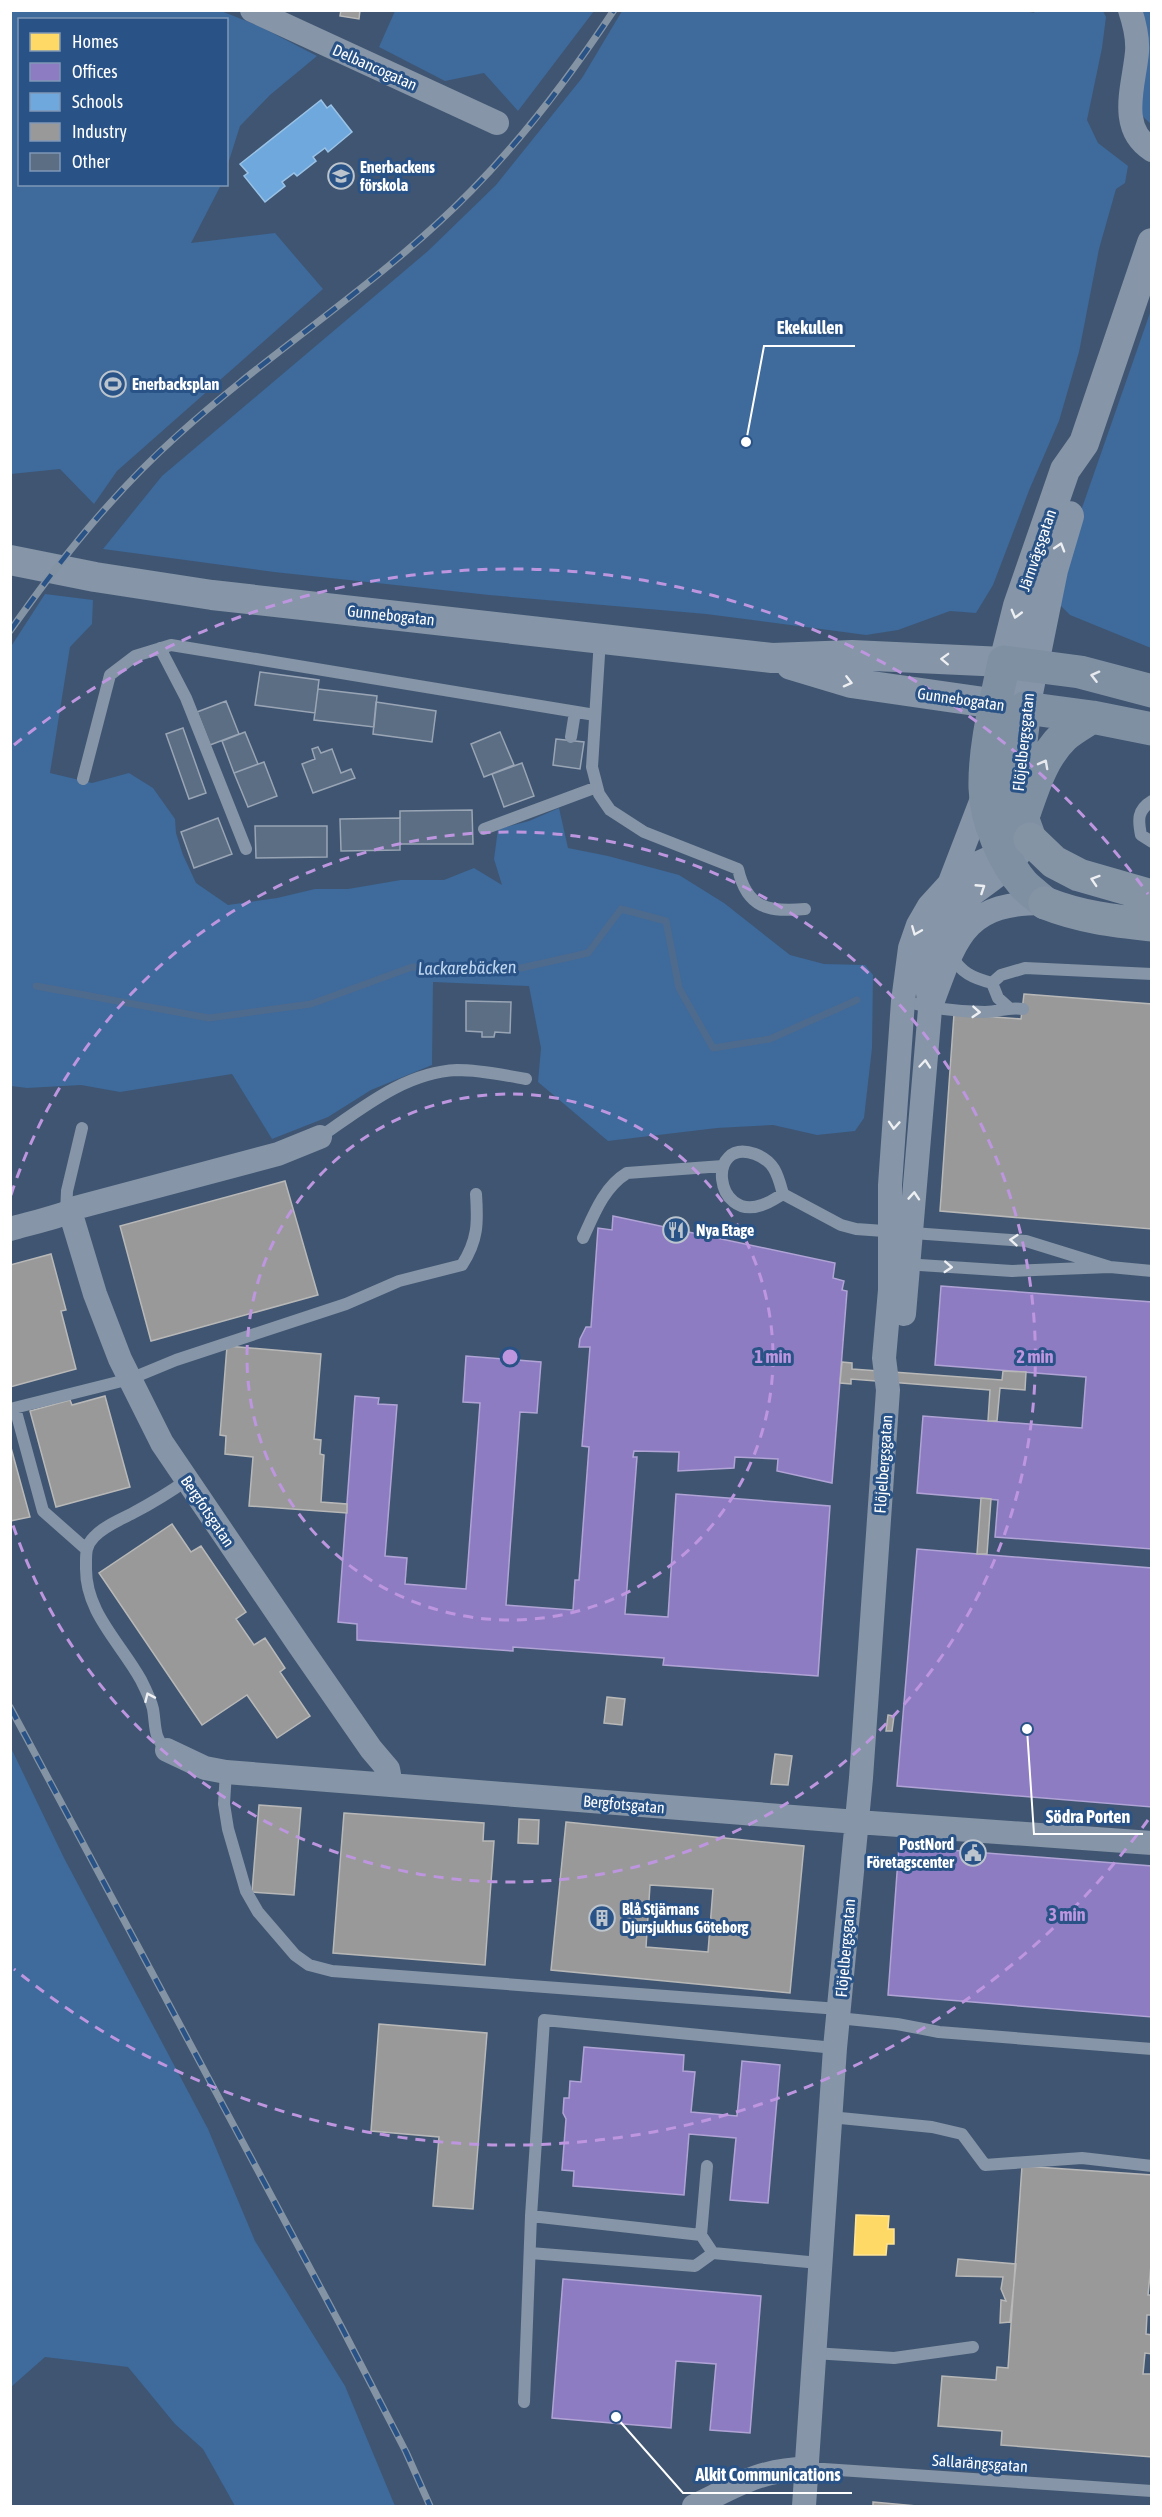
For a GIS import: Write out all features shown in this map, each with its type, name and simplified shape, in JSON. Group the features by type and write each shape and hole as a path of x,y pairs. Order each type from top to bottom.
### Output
{"highway":[{"path":"1017,843 1079,874 1152,897"},
{"path":"1045,903 1091,918 1152,925"}],"main road":[{"name":"Gunnebogatan","path":"1018,663 1080,672 1152,691"},
{"name":"Flöjelbergsgatan","path":"1017,843 992,826 985,789 1011,706 1018,663"},
{"name":"Gunnebogatan","path":"1011,706 1092,717 1152,729"},
{"name":"Flöjelbergsgatan","path":"1011,706 1017,783 1017,843 1024,884 1045,903"},
{"name":"Flöjelbergsgatan","path":"1017,843 1033,787 1050,753 1065,735 1092,717"}],"street":[{"name":"Delbancogatan","path":"252,10 497,123"},
{"path":"1130,10 1138,49 1130,123 1141,144 1152,150"},
{"name":"Järnvägsgatan","path":"1018,663 1018,606 1065,470 1084,443 1152,243"},
{"name":"Gunnebogatan","path":"10,560 95,577 212,594 772,658 852,655 1018,663"},
{"name":"Gunnebogatan","path":"772,658 851,683 1011,706"},
{"name":"Flöjelbergsgatan","path":"949,884 985,789"},
{"name":"Flöjelbergsgatan","path":"901,1232 890,1185 903,1001 910,948 918,925 929,906 949,884 974,865 1017,843"},
{"name":"Flöjelbergsgatan","path":"930,1009 926,958 932,937 948,915 1017,843"},
{"name":"Flöjelbergsgatan","path":"804,2506 835,2048 857,1822 888,1390 902,1337 899,1264 901,1232 930,1009 959,938 986,913 1010,904 1045,903"},
{"path":"10,1229 58,1214 66,1214 75,1208 278,1154 320,1137"},
{"name":"Bergfotsgatan","path":"66,1214 73,1221 95,1294 120,1359 162,1443 371,1749 388,1769 391,1785"},
{"name":"Bergfotsgatan","path":"167,1750 205,1767 226,1772 1152,1843"},
{"path":"694,2506 754,2476 778,2470 806,2469"}],"lane":[{"path":"600,638 592,767 597,787 610,810 644,832 738,869 742,887 754,901 779,911 805,909"},
{"path":"83,779 110,675 135,656 171,645 595,715"},
{"path":"160,648 186,698 246,849"},
{"path":"571,738 575,712"},
{"path":"484,829 597,787"},
{"path":"1152,801 1144,806 1138,817 1141,835 1152,842"},
{"path":"951,954 957,968 964,973 992,983 998,998 1008,1007"},
{"path":"992,983 1001,975 1025,968 1152,974"},
{"path":"903,1001 930,1009 987,1013 1008,1007 1023,1009"},
{"path":"320,1137 383,1095 422,1077 456,1070 526,1079"},
{"path":"66,1214 67,1191 82,1128"},
{"path":"783,1194 763,1205 753,1207 741,1205 722,1187 720,1176 723,1166 738,1153 765,1158 774,1166 783,1194 841,1225 865,1230 1026,1241 1110,1267"},
{"path":"583,1238 609,1188 627,1173 723,1166"},
{"path":"86,1549 43,1511 13,1408 130,1379 176,1360 346,1304 399,1281 462,1265 474,1247 478,1220 476,1194"},
{"path":"1045,1271 1052,1257 1050,1247"},
{"path":"899,1264 1045,1271 1110,1267 1152,1271"},
{"path":"167,1750 155,1736 153,1707 141,1680 99,1617 89,1595 86,1580 86,1549 93,1537 106,1527 164,1496 187,1480"},
{"path":"226,1772 224,1803 228,1829 246,1891 258,1912 289,1949 309,1965 332,1971 838,2013 939,2032 1152,2049"},
{"path":"524,2402 531,2216 544,2020 835,2048"},
{"path":"830,2117 932,2127 962,2134 985,2165 1082,2158 1152,2166"},
{"path":"707,2166 701,2235 713,2253"},
{"path":"531,2216 701,2235"},
{"path":"530,2253 695,2266 713,2253 819,2263"},
{"path":"813,2353 894,2358 974,2347"},
{"name":"Sallarängsgatan","path":"806,2469 1152,2491"}],"shaded area":[{"path":"395,10 594,11 518,111 484,73 445,81 379,47"},
{"path":"1021,10 1034,13 1035,10 1103,11 1106,17 1102,48 1087,120 1098,143 1128,166 1125,183 1116,189 1099,249 1079,352 1059,421 1030,488 993,585 976,613 950,611 898,630 866,635 706,614 489,595 274,572 103,549 162,476 428,251 496,185 582,78 622,11"},
{"name":"Enerbacksplan","path":"10,11 221,11 259,26 317,56 270,95 240,126 228,164 228,18 18,18 18,186 220,186 191,243 275,233 323,289 117,471 94,504 60,469 11,474"},
{"path":"1140,11 1151,11 1151,124 1139,113"},
{"path":"1151,310 1151,648 1070,615 1058,603 1061,568"},
{"path":"45,594 93,600 92,624 70,647 50,773 92,783 129,773 153,788 175,819 176,833 183,855 196,883 228,905 277,898 315,889 348,889 401,880 444,880 474,868 502,885 494,859 498,829 529,821 559,808 568,848 679,875 724,903 790,955 824,964 865,965 873,975 872,1048 864,1118 855,1131 817,1135 773,1125 717,1128 608,1141 538,1082 541,1048 529,986 433,982 432,1065 371,1090 328,1117 272,1139 232,1074 120,1092 81,1085 27,1088 11,1086 10,648"},
{"path":"11,1748 64,1858 208,2129 255,2241 345,2386 395,2506 235,2506 203,2449 175,2424 128,2367 45,2357 11,2387"}],"building: Homes":[{"path":"856,2215 889,2216 888,2229 894,2229 894,2244 887,2244 886,2255 854,2255"}],"building: Offices":[{"path":"613,1216 835,1263 833,1278 844,1281 842,1290 847,1291 832,1483 777,1471 778,1459 735,1457 734,1468 678,1471 679,1452 634,1451 633,1457 637,1457 625,1614 668,1617 676,1494 830,1506 818,1676 663,1665 664,1658 513,1647 513,1651 357,1640 357,1624 338,1622 355,1396 379,1398 378,1404 397,1405 385,1556 407,1558 405,1584 466,1589 480,1403 463,1402 466,1356 541,1362 537,1413 520,1412 506,1605 573,1610 575,1580 579,1580 589,1447 582,1446 590,1347 579,1347 586,1327 591,1327 598,1228 612,1230"},
{"path":"941,1286 1152,1302 1152,1549 995,1537 998,1500 917,1493 923,1416 1082,1428 1086,1377 935,1365"},
{"path":"917,1549 1152,1568 1152,1807 897,1786"},
{"path":"899,1846 1152,1866 1152,2017 888,1995"},
{"path":"584,2047 684,2055 683,2071 695,2072 691,2112 737,2116 742,2061 780,2065 768,2203 730,2200 736,2138 689,2134 684,2195 573,2186 574,2171 562,2170 566,2119 563,2113 564,2098 569,2098 570,2081 581,2082"},
{"path":"563,2279 761,2296 750,2433 710,2430 716,2364 676,2361 671,2428 552,2418"}],"building: Schools":[{"path":"321,100 327,108 331,105 352,132 328,152 325,148 313,157 316,161 297,176 294,173 282,182 285,186 265,202 244,176 248,173 240,164"}],"building: Industry":[{"path":"341,10 360,10 359,19 340,16"},
{"path":"1024,994 1152,1004 1152,1229 940,1211 954,1014 1021,1019"},
{"path":"285,1181 318,1295 151,1341 120,1226"},
{"path":"51,1254 66,1310 61,1311 76,1369 10,1387 10,1265"},
{"path":"227,1346 321,1354 314,1439 321,1440 320,1454 324,1455 321,1502 347,1504 347,1513 249,1506 253,1457 225,1454 226,1436 220,1435"},
{"path":"842,1362 852,1363 852,1369 1002,1380 1003,1371 1026,1372 1025,1390 1000,1388 997,1421 988,1421 990,1390 851,1379 851,1384 840,1383"},
{"path":"105,1396 130,1487 56,1507 30,1411 70,1400 72,1405"},
{"path":"10,1444 30,1517 10,1521"},
{"path":"981,1498 991,1499 987,1554 977,1554"},
{"path":"172,1524 191,1552 201,1546 246,1612 236,1619 254,1645 265,1638 285,1668 280,1672 310,1716 277,1738 247,1695 202,1725 99,1573"},
{"path":"607,1697 625,1699 622,1725 604,1723"},
{"path":"888,1715 894,1716 892,1731 886,1731"},
{"path":"775,1754 792,1756 788,1785 771,1784"},
{"path":"259,1805 301,1808 294,1895 252,1892"},
{"path":"344,1813 484,1823 483,1841 494,1841 485,1965 333,1953"},
{"path":"519,1819 539,1820 538,1844 518,1843"},
{"name":"Blå Stjärnans Djursjukhus Göteborg","path":"566,1822 804,1846 790,1993 551,1970","holes":["650,1885 713,1889 708,1952 646,1947"]},
{"path":"379,2024 487,2033 473,2209 433,2206 439,2137 371,2131"},
{"path":"1022,2166 1152,2175 1152,2255 1148,2295 1152,2295 1152,2315 1147,2315 1146,2334 1152,2335 1152,2354 1145,2353 1143,2374 1152,2374 1152,2457 1001,2445 1002,2431 938,2426 942,2376 996,2380 997,2367 1008,2368"},
{"path":"958,2259 1016,2264 1010,2322 1000,2323 1001,2300 1006,2301 1001,2289 1003,2277 956,2276"},
{"path":"873,2502 917,2506 873,2506"}],"building: Other":[{"path":"260,672 319,680 315,713 255,705"},
{"path":"318,689 377,696 374,727 314,720"},
{"path":"226,701 239,734 210,745 197,712"},
{"path":"376,702 436,711 432,742 373,734"},
{"path":"183,728 206,793 189,799 166,734"},
{"path":"245,732 258,764 234,773 222,741"},
{"path":"500,732 514,765 484,777 471,744"},
{"path":"556,739 584,742 580,769 553,765"},
{"path":"318,747 321,753 332,749 341,773 351,769 355,778 313,793 302,764 315,759 312,749"},
{"path":"264,762 277,796 248,807 234,773"},
{"path":"522,763 534,796 504,807 492,774"},
{"path":"472,810 473,844 400,844 400,811"},
{"path":"218,818 232,854 194,868 181,832"},
{"path":"400,818 400,850 341,851 340,819"},
{"path":"255,826 327,826 327,857 256,858"},
{"path":"466,1001 511,1002 510,1033 495,1032 494,1037 482,1037 482,1032 466,1031"}],"waterway":[{"name":"Lackarebäcken","path":"36,986 209,1018 311,1004 412,967 521,968 588,953 621,909 666,921 679,988 713,1048 770,1039 857,1000"}],"railway":[{"path":"10,631 88,528 154,457 214,404 401,256 471,191 547,104 614,10"},
{"path":"10,1707 342,2328 406,2452 430,2506"}],"place":[{"name":"Enerbackens förskola","path":"341,176"},
{"name":"Enerbacksplan","path":"113,384"},
{"name":"Ekekullen","path":"746,442"},
{"name":"Nya Etage","path":"676,1230"},
{"name":"Södra Porten","path":"1027,1729"},
{"name":"PostNord Företagscenter","path":"973,1853"},
{"name":"Blå Stjärnans Djursjukhus Göteborg","path":"602,1918"},
{"name":"Alkit Communications","path":"616,2417"}]}
